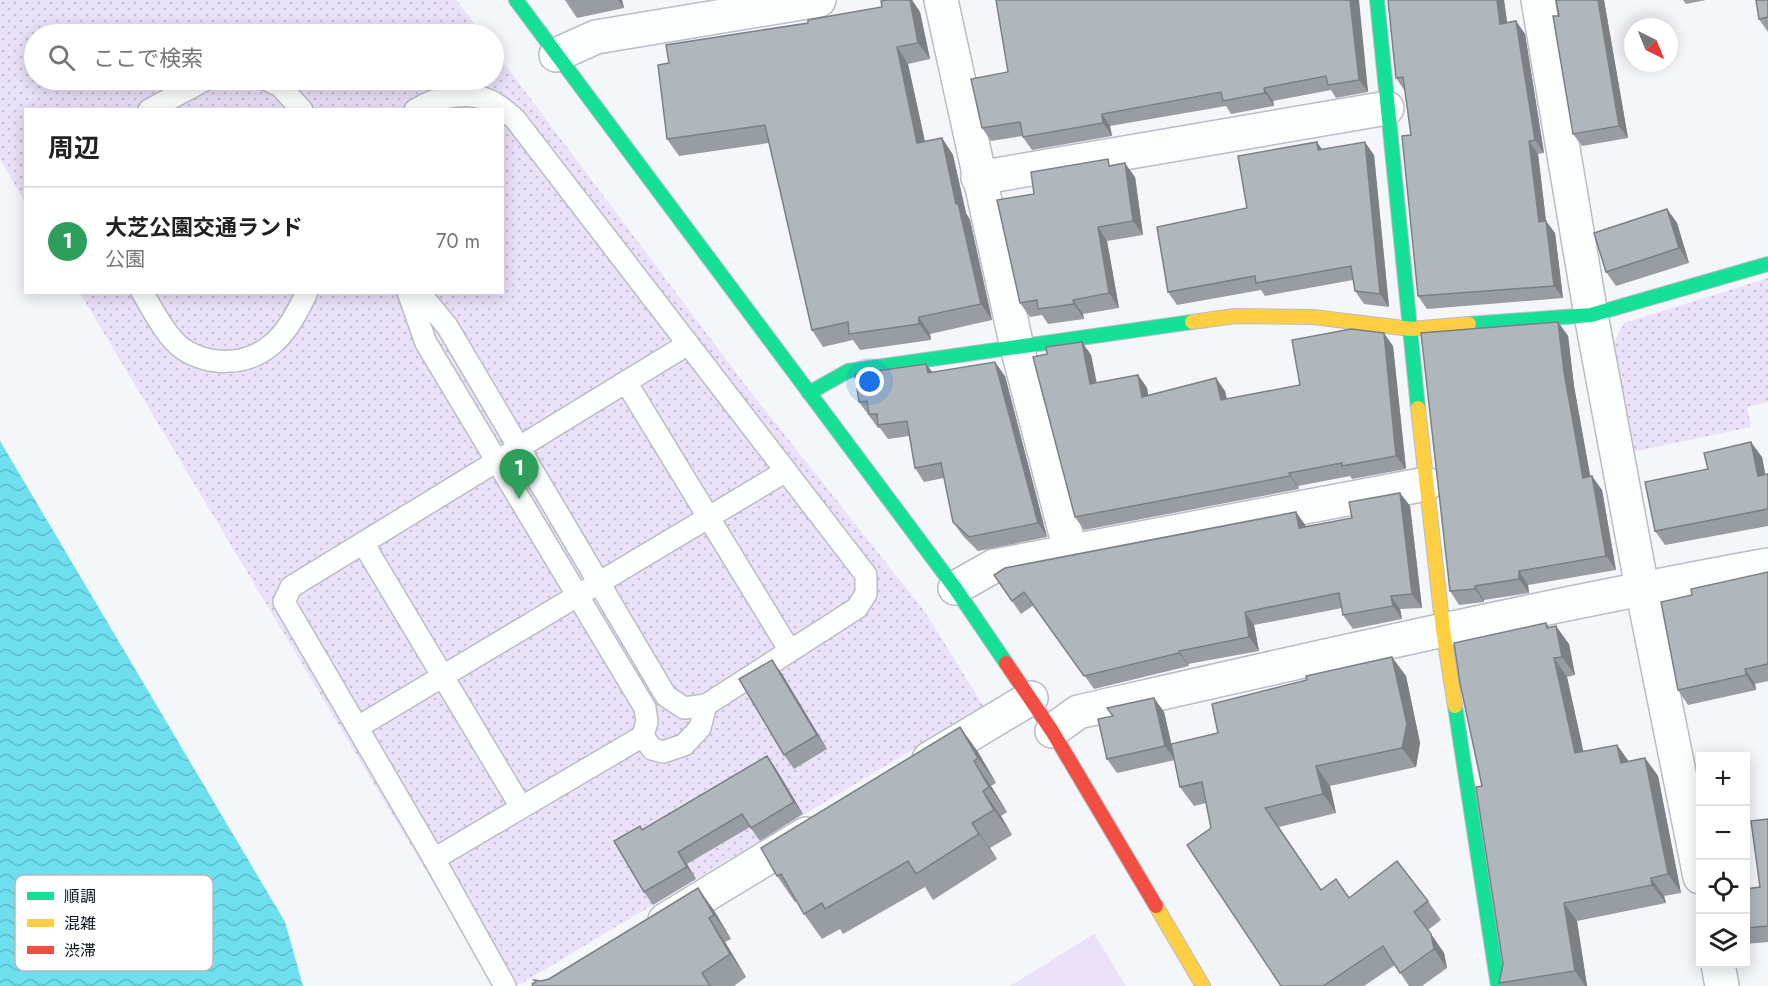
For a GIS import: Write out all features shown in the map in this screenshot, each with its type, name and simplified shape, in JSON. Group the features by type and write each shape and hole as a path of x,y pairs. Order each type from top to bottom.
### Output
{"street":[{"path":"516,0 955,588 1052,730 1203,986"},
{"path":"556,55 596,37 819,0"},
{"path":"941,0 978,178 1017,347 1070,550"},
{"path":"1377,0 1443,630 1498,986"},
{"path":"1538,0 1591,315 1642,588 1698,860"},
{"path":"978,178 1387,108"},
{"path":"809,393 848,371 1235,316 1313,317 1411,329 1591,315 1768,264"},
{"path":"955,588 994,566 1426,484"},
{"path":"1052,730 1078,712 1443,630 1642,588 1768,565"},
{"path":"909,772 1030,698"},
{"path":"636,937 828,821"},
{"path":"1719,968 1722,986"}],"lane":[{"path":"153,108 186,90"},
{"path":"284,90 300,108"},
{"path":"418,108 428,101 465,95 494,102 501,108"},
{"path":"420,294 447,326 666,696 684,708 706,705 857,608 866,594 866,575 515,119 504,110"},
{"path":"143,294 162,325 182,348 211,362 243,360 270,346 294,318 306,294"},
{"path":"409,294 426,343 645,708 647,721 643,736 434,858"},
{"path":"505,986 434,858 284,602 291,587 688,344"},
{"path":"627,382 790,651"},
{"path":"358,728 786,471"},
{"path":"363,543 522,807"},
{"path":"643,736 652,748 663,752 684,745 700,728 706,705"}],"shaded area":[{"path":"0,0 456,0 474,24 24,24 24,90 504,90 504,63 746,386 925,612 984,707 517,986 495,986 81,294 504,294 504,108 24,108 24,200 0,159"},
{"path":"1768,278 1768,402 1747,407 1751,427 1632,452 1614,342 1624,323"},
{"path":"1094,934 1126,986 1010,986"}],"water":[{"path":"0,441 285,922 303,986 0,986"}],"building":[{"path":"910,0 918,43 897,47 917,143 942,138 981,304 919,317 919,324 849,334 848,322 812,330 765,125 667,139 658,65 669,63 666,45 808,23 808,20 882,7 881,1"},
{"path":"996,0 1350,0 1359,80 1328,85 1326,76 1264,88 1265,93 1223,101 1221,92 1102,114 1103,123 1023,137 1020,122 982,128 971,79 1008,72"},
{"path":"1388,0 1497,0 1500,24 1516,21 1535,140 1529,141 1539,222 1546,221 1554,286 1418,296 1402,136 1411,135 1403,77 1396,78"},
{"path":"1556,0 1598,0 1619,126 1573,134 1553,16 1559,16"},
{"path":"1756,0 1768,0 1768,17 1759,19"},
{"path":"1317,142 1318,150 1365,142 1380,294 1355,291 1351,266 1256,283 1255,276 1168,292 1157,227 1247,208 1238,156"},
{"path":"1108,159 1109,166 1125,163 1133,221 1098,227 1109,293 1073,300 1074,304 1038,309 1037,300 1020,303 997,200 1034,194 1031,172"},
{"path":"1667,209 1679,248 1606,272 1594,233"},
{"path":"1558,322 1564,372 1583,478 1592,476 1606,556 1519,571 1519,579 1475,586 1475,589 1450,591 1421,333"},
{"path":"1351,329 1384,333 1396,456 1289,473 1290,476 1075,517 1033,357 1047,354 1046,347 1082,342 1090,384 1138,375 1142,397 1216,378 1221,400 1300,385 1292,340"},
{"path":"995,362 1038,523 969,537 953,522 941,463 915,468 907,421 878,425 877,414 869,414 867,401 859,402 855,374 926,364 928,373"},
{"path":"1751,442 1758,476 1768,474 1768,509 1655,531 1645,482 1708,469 1704,453"},
{"path":"1400,493 1412,594 1391,596 1393,606 1343,615 1339,593 1245,612 1249,637 1179,651 1179,653 1084,676 1024,592 1012,601 994,575 1005,568 1296,512 1299,528 1352,518 1349,502"},
{"path":"1768,572 1768,664 1745,669 1746,675 1678,690 1661,602 1692,595 1691,589"},
{"path":"1546,623 1547,628 1556,626 1562,657 1554,658 1575,753 1617,745 1621,763 1645,758 1668,874 1651,878 1652,885 1564,903 1575,971 1499,983 1503,964 1476,787 1482,786 1454,643"},
{"path":"1392,657 1407,724 1402,748 1316,766 1323,794 1265,808 1321,890 1336,879 1349,898 1397,861 1428,901 1414,912 1431,934 1434,949 1400,973 1383,946 1323,986 1281,986 1187,845 1211,828 1202,782 1180,787 1171,744 1218,733 1212,704 1307,680 1306,676"},
{"path":"772,660 817,735 784,755 739,679"},
{"path":"1154,698 1165,746 1107,759 1098,719 1113,716 1107,708"},
{"path":"960,727 978,758 974,761 989,787 983,791 994,810 972,823 979,834 916,874 908,861 825,909 822,903 804,914 781,874 777,876 761,848"},
{"path":"767,756 794,802 751,828 742,814 678,852 687,867 644,892 614,841 640,826 642,830"},
{"path":"1768,819 1768,926 1750,928 1750,888 1760,887 1751,821"},
{"path":"698,888 714,915 709,918 730,954 702,973 710,986 533,986 532,984 536,982 534,980 549,979"}],"traffic: fast":[{"path":"516,0 955,588 1006,663"},
{"path":"1377,0 1418,408"},
{"path":"1469,324 1591,315 1768,264"},
{"path":"809,393 848,371 1192,322"},
{"path":"1455,706 1498,986"}],"traffic: slow":[{"path":"1192,322 1235,316 1313,317 1411,329 1469,324"},
{"path":"1418,408 1443,630 1455,706"},
{"path":"1156,906 1203,986"}],"traffic: jam":[{"path":"1006,663 1052,731 1156,906"}],"place":[{"name":"大芝公園交通ランド","path":"519,499"}]}
